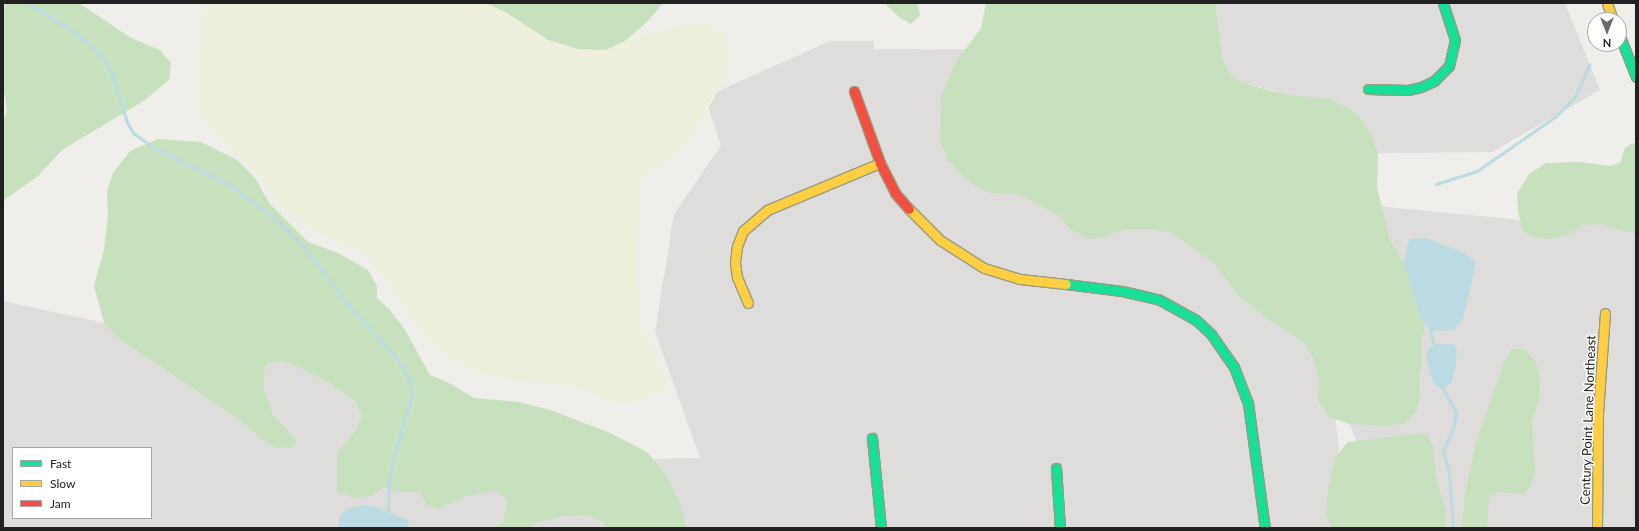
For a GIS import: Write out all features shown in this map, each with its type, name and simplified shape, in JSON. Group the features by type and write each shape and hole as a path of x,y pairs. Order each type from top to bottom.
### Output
{"street":[{"path":"1368,89 1408,90 1421,87 1434,81 1449,66 1455,40 1443,3"},
{"path":"1626,52 1636,77"},
{"path":"854,91 880,163 895,193 917,219 940,240 984,268 1020,279 1122,291 1158,299 1196,320 1211,334 1223,349 1234,367 1248,403 1265,528"},
{"path":"748,303 737,277 735,262 737,246 743,231 767,210 880,163"},
{"name":"Century Point Lane Northeast","path":"1597,528 1598,413 1605,313"},
{"path":"872,438 881,528"},
{"path":"1056,468 1060,528"}],"shaded area":[{"path":"1217,3 1565,3 1600,90 1492,152 1378,153 1372,136 1289,95 1241,82 1232,76 1223,60 1216,10"},
{"path":"830,41 873,41 874,49 1086,50 1242,193 1522,220 1636,221 1636,528 1395,528 1332,385 1347,528 3,528 3,301 104,323 119,339 241,421 268,444 280,447 292,447 294,437 273,415 264,390 265,368 268,363 274,361 287,362 329,383 355,401 362,416 355,431 337,454 339,465 700,458 655,332 674,214 721,146 705,97"}],"green space":[{"path":"6,3 79,3 131,38 160,50 171,63 169,80 145,100 62,150 38,176 3,201 3,124 7,110 3,85 3,11"},
{"path":"205,3 486,3 507,13 548,40 578,49 606,50 625,41 689,23 710,24 725,35 728,54 728,73 698,126 681,150 640,180 637,272 641,328 652,347 667,386 637,402 615,404 575,386 506,379 475,370 450,358 426,337 367,255 311,229 284,208 260,178 206,125 197,101 196,82"},
{"path":"486,3 663,3 648,21 625,41 606,50 578,49 548,40 507,13"},
{"path":"884,3 917,3 920,15 911,24 899,17"},
{"path":"986,3 1217,3 1216,10 1223,60 1232,76 1241,82 1267,90 1289,95 1330,99 1352,110 1364,123 1372,136 1378,153 1377,187 1390,241 1411,273 1426,315 1419,378 1420,397 1416,412 1405,423 1389,426 1350,424 1329,417 1318,400 1319,380 1315,362 1305,343 1265,317 1237,294 1214,263 1172,233 1153,229 1126,229 1104,237 1089,239 1071,230 1058,215 1038,204 1018,194 991,193 974,185 960,174 948,159 940,142 941,97 956,62 981,28"},
{"path":"158,139 201,142 237,160 255,178 270,204 308,242 338,253 368,270 377,286 377,298 388,308 404,328 430,375 449,383 474,398 519,402 550,410 608,432 647,452 666,475 682,508 686,528 608,528 600,520 586,515 562,516 535,523 528,528 495,528 504,521 507,499 497,490 466,496 438,509 426,505 420,492 398,492 384,487 371,496 354,498 337,492 337,454 355,431 362,416 355,401 329,383 287,362 274,361 268,363 265,368 264,390 273,415 294,437 296,443 292,447 280,448 268,444 241,421 119,339 104,323 94,286 104,250 108,216 107,191 113,173 130,151"},
{"path":"1633,143 1636,145 1636,234 1601,224 1582,225 1566,236 1549,239 1530,236 1522,228 1518,212 1517,194 1528,175 1546,163 1579,162 1609,166 1620,163 1625,148"},
{"path":"1512,349 1526,350 1536,362 1540,378 1539,397 1532,421 1535,471 1529,489 1523,494 1498,492 1489,498 1487,528 1462,528 1465,495 1475,446 1504,362"},
{"path":"1427,434 1433,446 1436,476 1445,509 1446,528 1332,528 1326,517 1328,491 1335,457 1348,442"}],"water":[{"path":"1426,238 1464,253 1476,262 1463,319 1454,330 1430,331 1421,318 1404,263 1409,239"},
{"path":"1434,344 1454,344 1457,350 1455,371 1451,383 1443,389 1436,386 1432,379 1426,357 1428,350"},
{"path":"363,505 375,507 406,519 409,522 408,528 338,528 340,516 347,509"}],"waterway":[{"path":"28,3 70,29 93,47 104,59 110,69 127,122 133,133 156,149 231,186 275,218 304,247 345,301 396,357 408,377 412,395 392,463 389,482 388,511"},
{"path":"1436,184 1477,171 1556,116 1575,97 1590,64"},
{"path":"1430,331 1434,344"},
{"path":"1443,389 1456,412 1454,426 1443,451 1449,472 1453,528"}],"traffic: fast":[{"path":"1368,89 1408,90 1421,87 1434,81 1449,66 1455,40 1443,3"},
{"path":"1626,52 1636,77"},
{"path":"1066,284 1122,291 1158,299 1196,320 1211,334 1234,367 1248,403 1265,528"},
{"path":"872,438 881,528"},
{"path":"1056,468 1060,528"}],"traffic: slow":[{"path":"1607,3 1610,12"},
{"path":"748,303 737,277 735,262 737,246 743,231 767,210 880,163"},
{"path":"909,209 940,240 984,268 1020,279 1066,284"},
{"path":"1597,528 1598,413 1605,313"}],"traffic: jam":[{"path":"854,91 880,163 895,193 909,209"}]}
